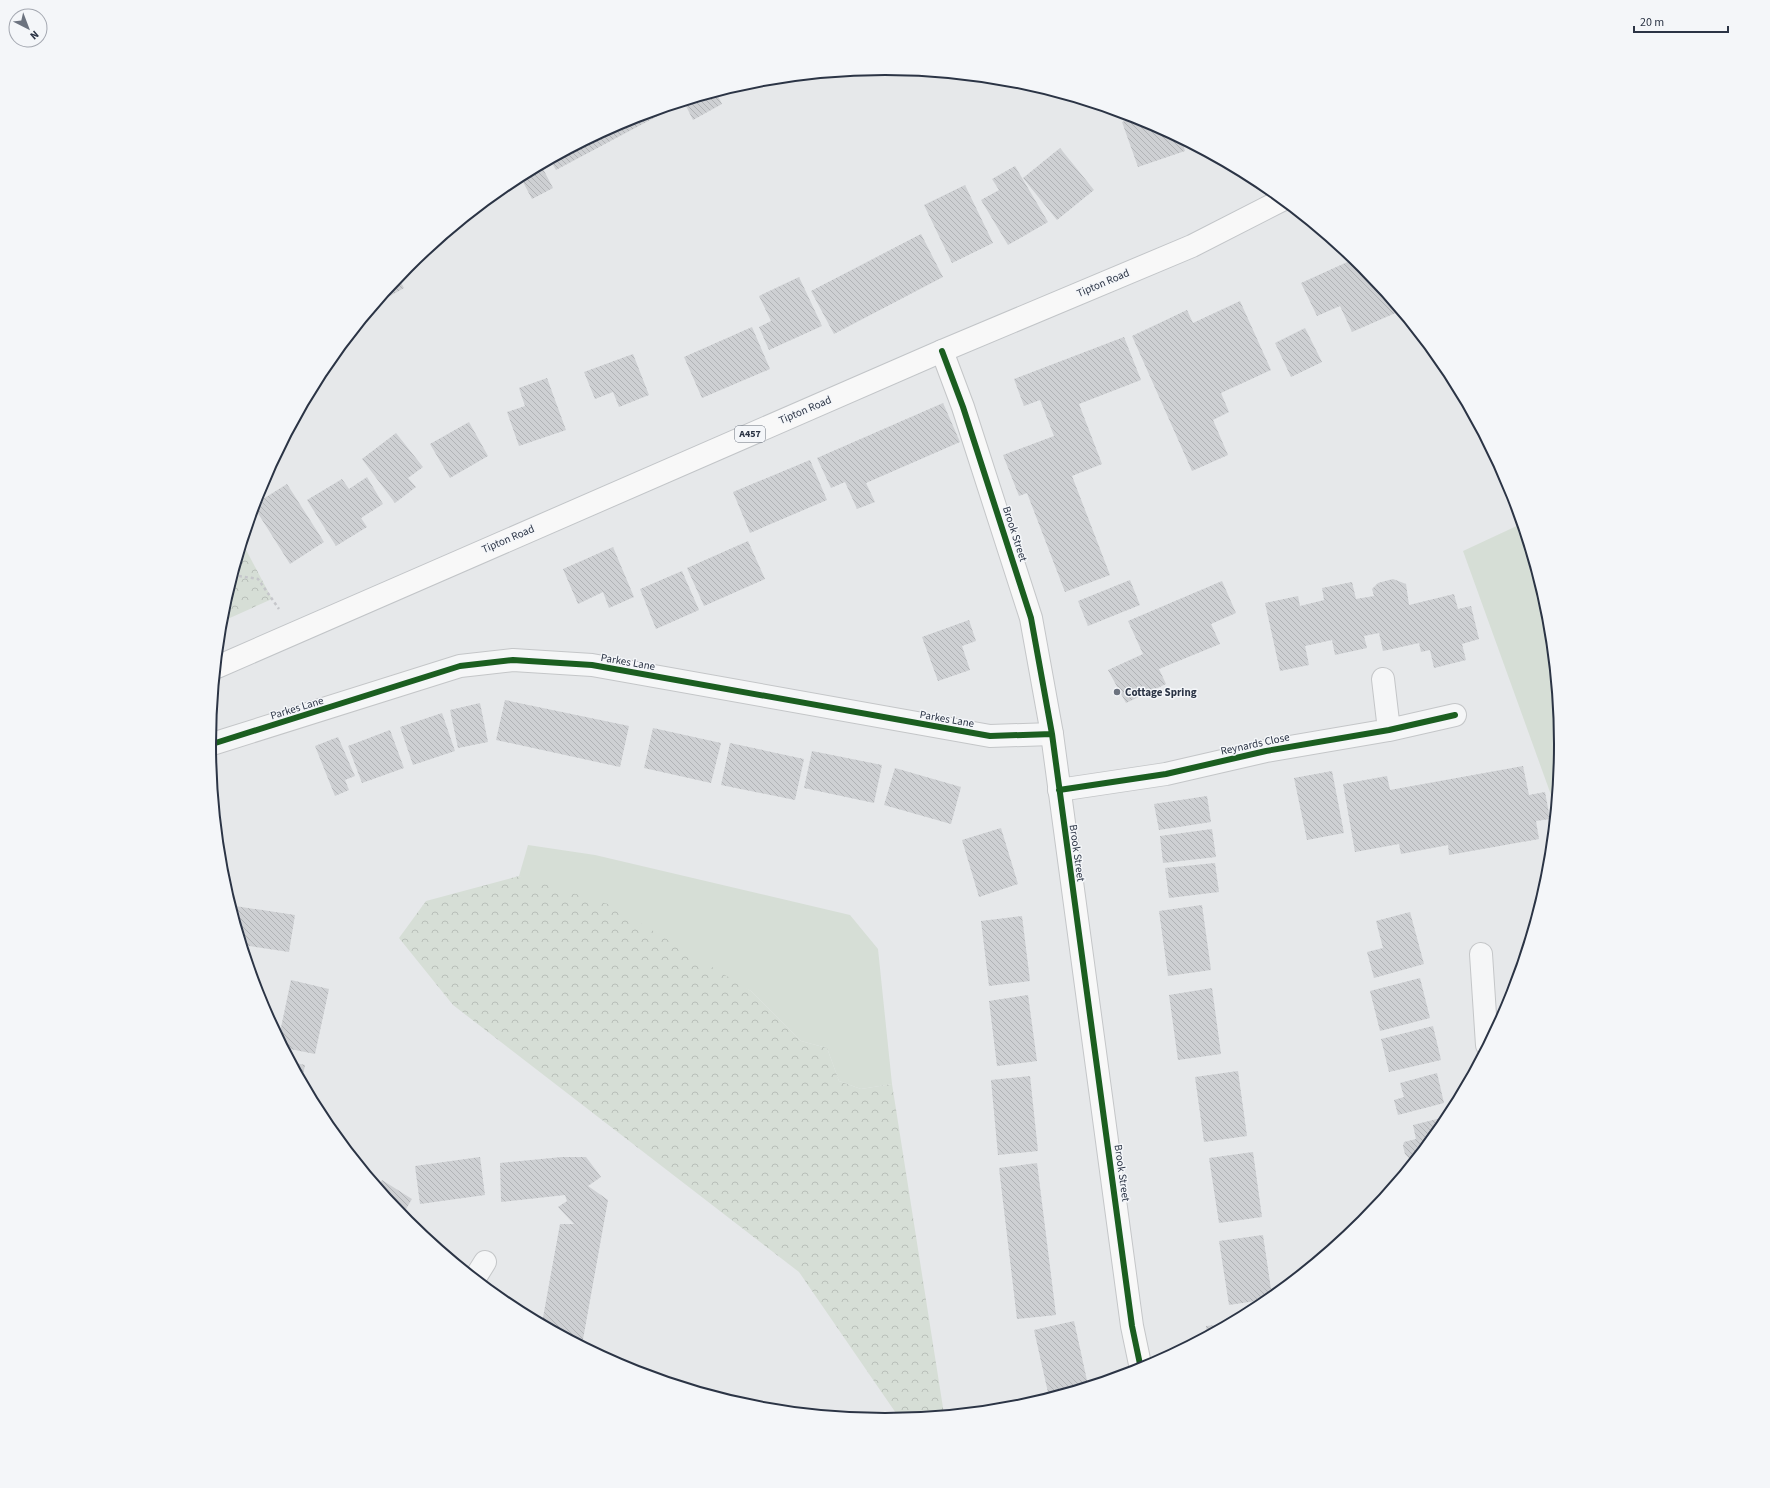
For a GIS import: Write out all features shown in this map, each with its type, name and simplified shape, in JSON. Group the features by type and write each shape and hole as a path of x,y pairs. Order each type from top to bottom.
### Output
{"main road":[{"name":"Tipton Road","path":"221,665 942,350 1192,246 1277,202"},
{"name":"Brook Street","path":"942,350 963,407 1031,618 1052,734 1132,1326 1140,1362"}],"street":[{"name":"Parkes Lane","path":"216,743 460,666 513,660 592,665 990,736 1052,734"},
{"path":"1383,679 1389,730"},
{"name":"Reynards Close","path":"1059,790 1166,774 1266,751 1389,730 1455,715"},
{"path":"1481,954 1486,1037"}],"path":[{"path":"238,576 258,579 281,612"}],"green space":[{"path":"1517,526 1531,571 1541,613 1548,657 1553,700 1554,744 1552,797 1463,551"},
{"path":"246,549 272,599 228,619"},
{"path":"528,845 595,855 850,915 878,949 892,1084 861,1089 839,1081 827,1048 801,1041 751,991 519,876"},
{"path":"519,876 611,905 751,991 801,1041 827,1048 839,1081 861,1089 892,1084 943,1410 896,1413 799,1272 453,1005 399,938 426,901"}],"building":[{"path":"718,97 722,104 693,120 686,106"},
{"path":"661,114 556,170 553,164 589,144 629,126"},
{"path":"1126,121 1141,126 1181,144 1183,145 1185,151 1138,167 1122,122"},
{"path":"1060,148 1094,190 1057,220 1023,178"},
{"path":"1015,166 1048,222 1008,245 981,200 999,190 992,179"},
{"path":"543,170 553,188 532,199 523,182"},
{"path":"965,185 993,243 952,263 924,205"},
{"path":"921,234 943,277 834,334 811,291"},
{"path":"1348,262 1396,313 1352,332 1340,306 1317,316 1301,283"},
{"path":"799,277 822,326 769,350 759,327 771,321 759,296"},
{"path":"401,283 404,288 387,298"},
{"path":"1240,301 1271,370 1221,393 1229,412 1213,420 1228,455 1192,471 1132,336 1187,310 1193,323"},
{"path":"752,327 770,369 702,398 684,357"},
{"path":"1305,328 1322,362 1291,377 1275,343"},
{"path":"1124,337 1141,380 1079,404 1102,464 1072,476 1110,575 1065,592 1027,493 1019,496 1003,455 1054,436 1040,400 1024,406 1014,379"},
{"path":"633,354 649,395 619,407 613,392 595,399 584,372"},
{"path":"547,378 566,430 519,446 507,412 525,406 519,388"},
{"path":"943,403 960,442 866,483 875,502 857,509 845,482 831,488 817,458"},
{"path":"469,422 488,456 450,478 430,444"},
{"path":"396,433 423,467 408,478 416,487 395,503 362,459"},
{"path":"810,460 827,500 750,533 733,492"},
{"path":"367,477 383,504 361,518 367,527 336,546 307,500 342,479 349,489"},
{"path":"287,484 324,542 290,564 258,513 263,499"},
{"path":"748,541 765,579 704,606 687,568"},
{"path":"613,547 634,597 609,608 603,592 578,604 563,569"},
{"path":"682,571 699,610 656,629 640,589"},
{"path":"1393,579 1406,584 1409,605 1454,594 1458,609 1471,606 1479,639 1462,644 1466,660 1434,668 1430,650 1421,652 1419,643 1383,651 1379,633 1364,636 1367,648 1335,655 1332,640 1305,646 1309,665 1280,671 1265,603 1298,596 1300,606 1324,600 1322,588 1352,582 1356,599 1374,596 1372,589 1378,583"},
{"path":"1130,580 1140,605 1088,626 1078,601"},
{"path":"1222,581 1236,613 1211,624 1220,644 1159,669 1166,684 1126,703 1108,670 1143,654 1128,621"},
{"path":"969,620 976,641 962,646 970,670 938,681 922,637"},
{"path":"505,700 629,726 620,767 496,740"},
{"path":"480,703 488,742 458,748 450,710"},
{"path":"442,713 455,751 413,765 400,727"},
{"path":"653,728 721,743 711,783 644,768"},
{"path":"390,730 404,768 362,783 348,746"},
{"path":"338,737 355,776 345,780 349,790 335,796 315,746"},
{"path":"730,743 804,759 795,800 721,785"},
{"path":"812,751 882,765 874,803 804,788"},
{"path":"1523,766 1529,795 1545,792 1549,819 1536,821 1539,839 1449,855 1448,845 1401,854 1399,844 1355,852 1343,784 1387,776 1390,790"},
{"path":"895,768 961,787 951,824 884,805"},
{"path":"1332,771 1344,833 1307,840 1294,778"},
{"path":"1207,796 1211,822 1159,830 1154,804"},
{"path":"1001,828 1018,884 979,897 962,840"},
{"path":"1212,829 1216,857 1163,863 1160,836"},
{"path":"1215,863 1219,892 1169,898 1165,868"},
{"path":"1202,905 1211,970 1168,976 1159,911"},
{"path":"236,906 295,915 289,952 248,946"},
{"path":"1410,912 1424,964 1374,978 1367,952 1383,948 1376,921"},
{"path":"1022,916 1030,981 989,986 981,921"},
{"path":"1420,978 1430,1018 1380,1031 1370,991"},
{"path":"291,980 329,989 315,1054 290,1049 280,1030"},
{"path":"1212,988 1221,1054 1178,1060 1169,995"},
{"path":"1028,995 1037,1061 997,1066 989,1001"},
{"path":"1433,1026 1441,1060 1389,1072 1381,1039"},
{"path":"298,1063 305,1065 303,1073"},
{"path":"1238,1071 1247,1136 1204,1142 1195,1077"},
{"path":"1437,1073 1444,1103 1398,1115 1394,1100 1404,1097 1400,1083"},
{"path":"1030,1076 1038,1151 998,1155 991,1080"},
{"path":"1439,1118 1410,1159 1405,1154 1403,1146 1404,1142 1416,1139 1413,1125"},
{"path":"1253,1152 1262,1217 1219,1223 1209,1158"},
{"path":"480,1157 485,1195 420,1204 415,1166"},
{"path":"562,1157 586,1157 601,1177 588,1186 608,1200 583,1341 543,1319 560,1224 574,1224 558,1207 567,1201 565,1195 501,1202 500,1163"},
{"path":"1037,1163 1056,1315 1017,1319 999,1168"},
{"path":"382,1180 412,1199 405,1210 382,1185 380,1183"},
{"path":"1263,1235 1271,1290 1255,1301 1229,1305 1219,1241"},
{"path":"1074,1321 1087,1381 1048,1392 1034,1330"},
{"path":"1215,1325 1206,1330 1206,1326"}],"cycle path":[{"path":"942,351 963,407 1031,618 1052,734 1132,1326 1140,1362"},
{"path":"216,743 460,666 513,660 592,665 990,736 1052,734"},
{"path":"1059,790 1166,774 1266,751 1389,730 1455,715"}],"place":[{"name":"Cottage Spring","path":"1117,692"}]}
